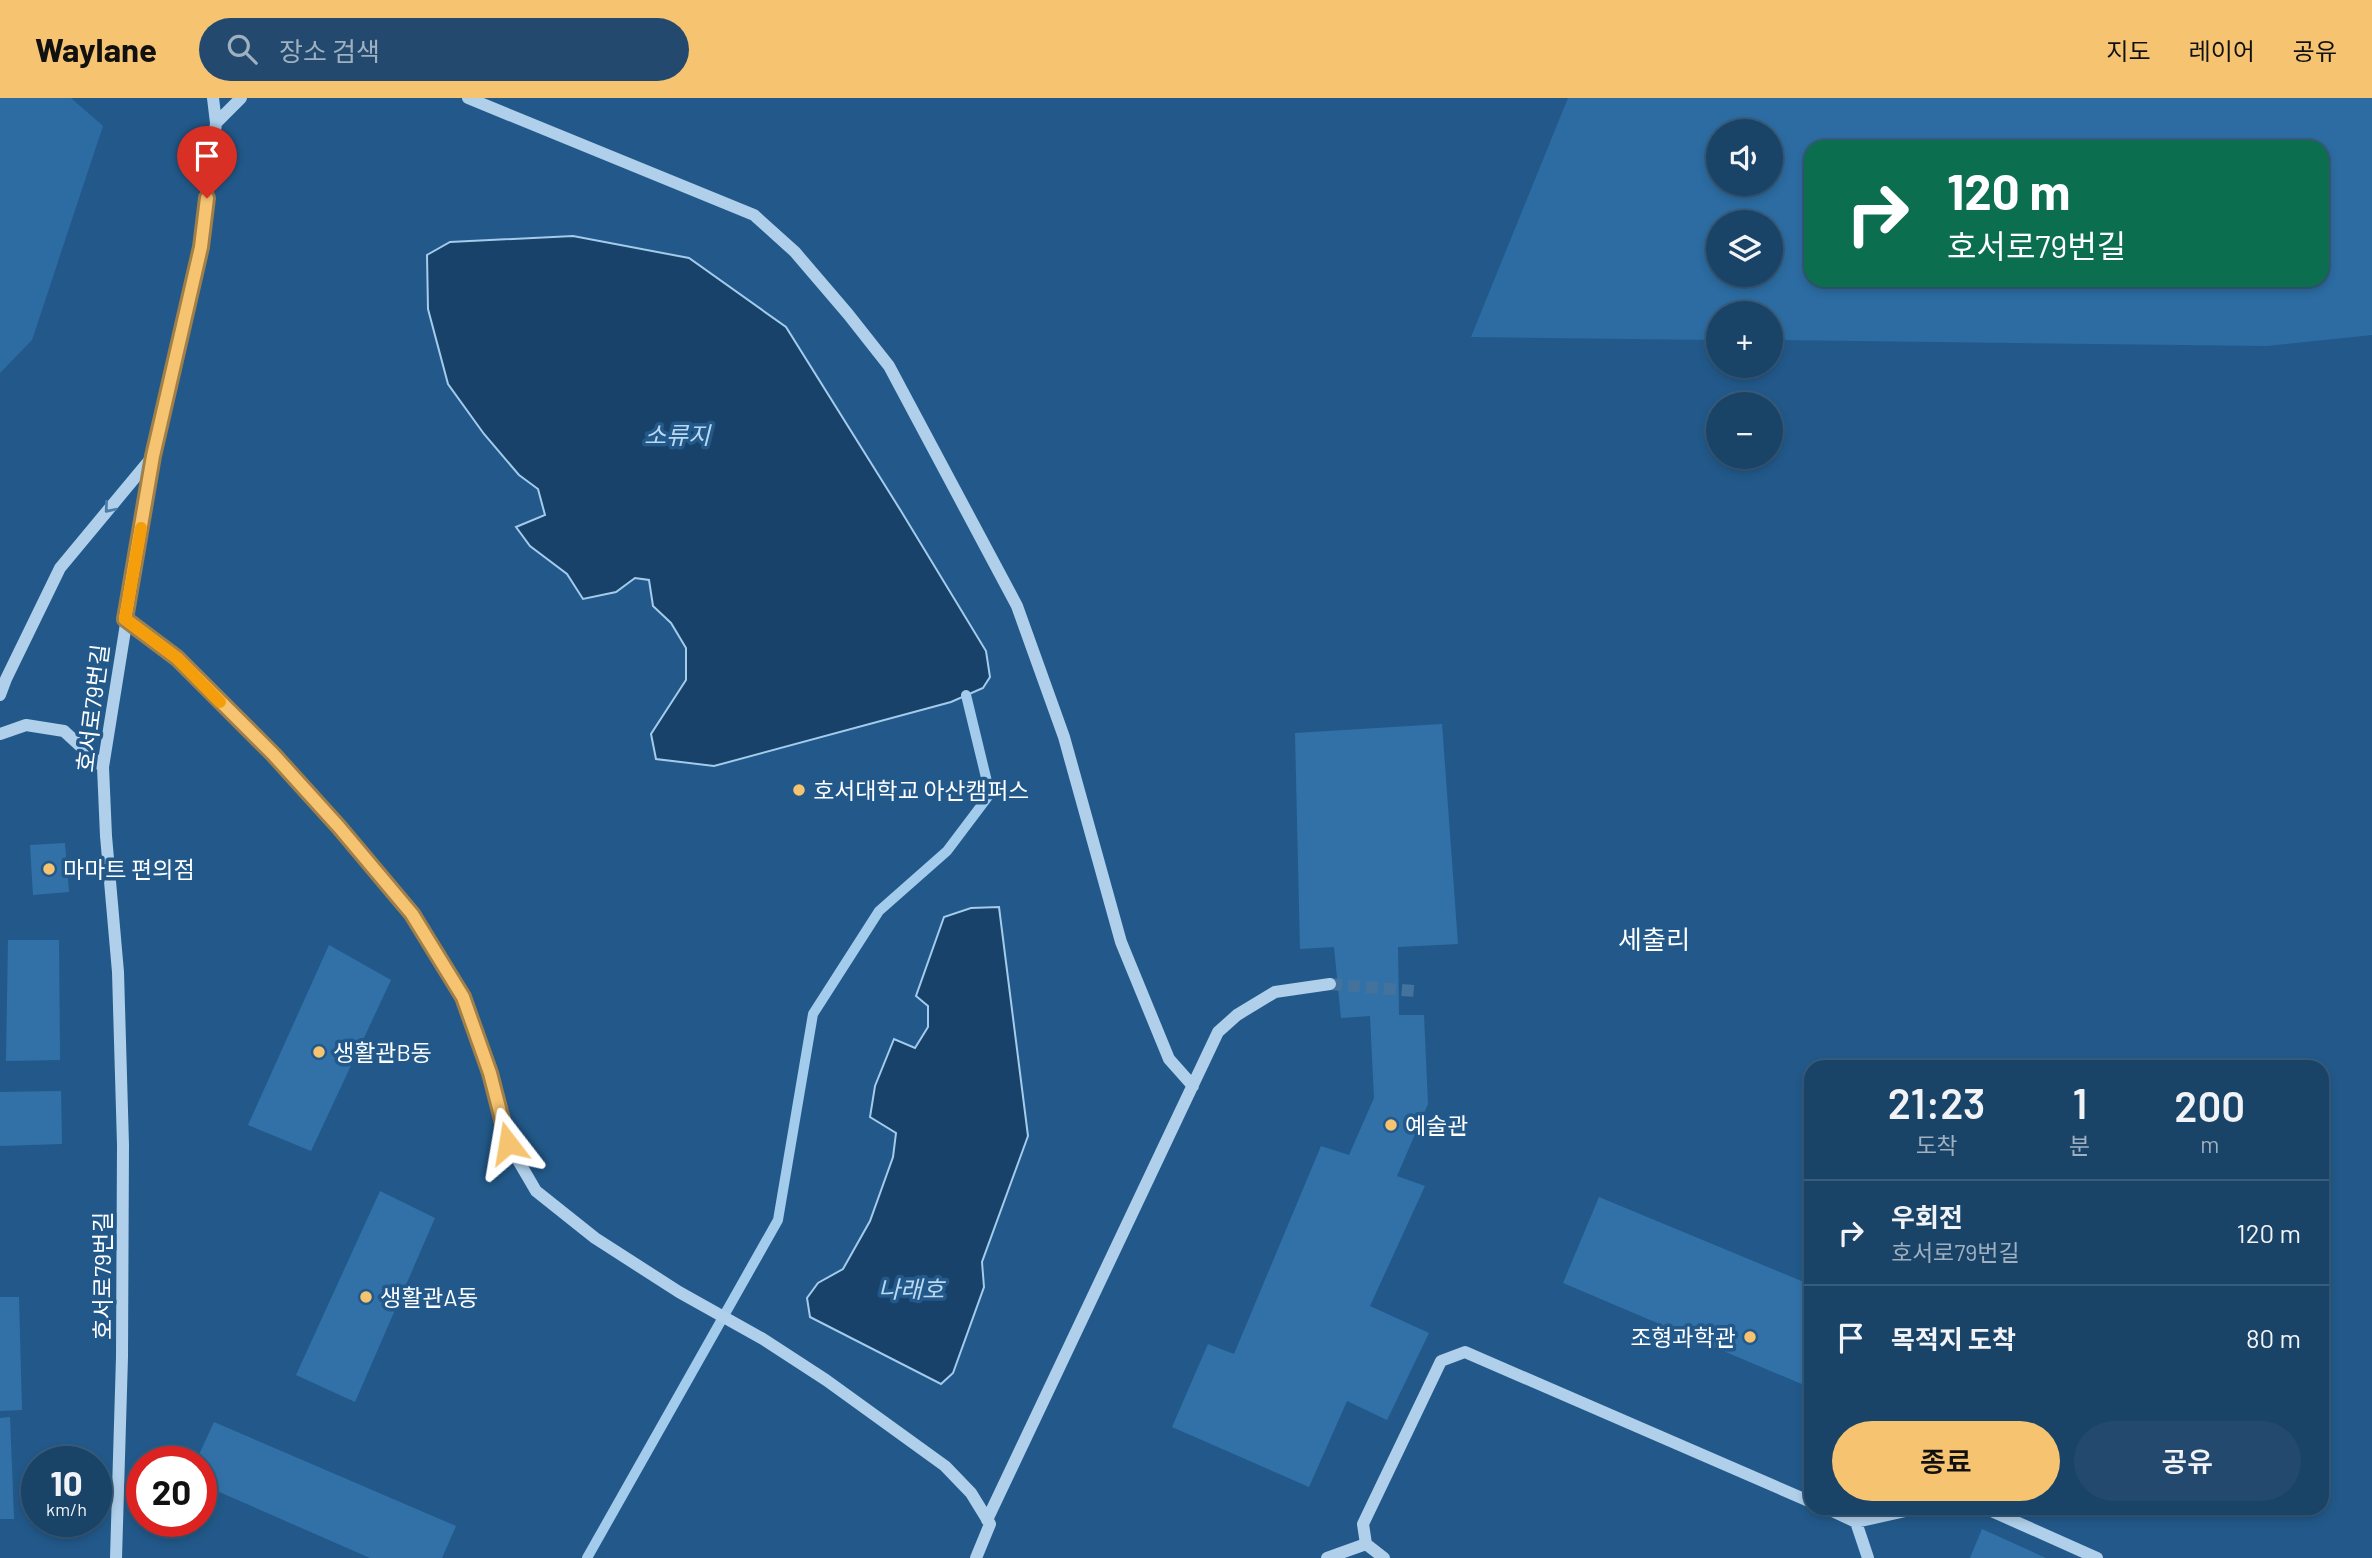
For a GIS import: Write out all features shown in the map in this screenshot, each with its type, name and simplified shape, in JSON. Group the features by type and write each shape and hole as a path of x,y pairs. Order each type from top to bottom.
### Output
{"street":[{"name":"호서로79번길","path":"116,1558 122,1357 123,1145 118,972 103,767 153,456 201,247 216,123 213,98"},
{"path":"216,123 241,98"},
{"path":"468,98 754,215 795,252 888,366 1017,606 1064,737 1121,942 1169,1059 1193,1086"},
{"path":"0,695 60,568 153,456"},
{"path":"125,619 177,658 273,754 412,914 463,997 490,1073 508,1143 536,1191 595,1238 826,1380 945,1466 971,1493 990,1524 975,1558"},
{"path":"0,734 26,725 64,731 103,767"},
{"path":"987,1520 1218,1032 1237,1015 1275,992 1330,984"},
{"path":"1384,1558 1366,1544 1363,1524 1441,1361 1465,1352 1804,1499"},
{"path":"1841,1515 1856,1522 1888,1515"},
{"path":"2000,1515 2097,1558"},
{"path":"1856,1522 1868,1558"},
{"path":"1328,1558 1366,1544"}],"shaded area":[{"path":"0,98 71,98 103,126 32,340 0,373"},
{"path":"1568,98 2372,98 2372,335 2267,346 1783,340 1783,301 1706,301 1706,340 1471,337"}],"water":[{"name":"소류지","path":"573,236 689,258 786,327 986,651 990,677 983,688 951,702 714,766 656,759 651,734 686,680 686,648 671,623 653,606 649,580 635,578 616,592 583,599 567,574 530,546 516,527 545,515 538,489 519,475 484,434 448,384 428,309 427,255 450,242"},
{"name":"나래호","path":"999,907 1028,1136 982,1262 984,1287 953,1373 941,1384 810,1317 807,1298 818,1283 843,1269 870,1221 893,1157 896,1133 870,1117 875,1086 894,1039 915,1048 928,1027 928,1006 916,996 944,917 971,908"}],"building":[{"name":"예술관","path":"1442,724 1458,944 1398,947 1399,1015 1424,1015 1428,1104 1397,1176 1425,1186 1370,1306 1429,1333 1387,1420 1347,1401 1309,1487 1172,1427 1208,1344 1234,1354 1321,1146 1349,1155 1374,1098 1370,1016 1341,1018 1334,947 1300,949 1295,733"},
{"name":"마마트 편의점","path":"65,843 69,892 33,895 30,845"},
{"path":"8,940 59,940 60,1060 6,1061"},
{"name":"생활관B동","path":"329,945 391,980 311,1151 248,1125"},
{"path":"61,1091 62,1144 0,1146 0,1092"},
{"name":"생활관A동","path":"380,1191 435,1218 355,1402 296,1375"},
{"name":"조형과학관","path":"1599,1197 1804,1282 1804,1385 1563,1283"},
{"path":"0,1297 19,1297 22,1410 0,1411"},
{"path":"10,1417 14,1519 0,1519 0,1418"},
{"path":"214,1422 456,1526 442,1558 370,1558 217,1491 217,1446 203,1446"},
{"path":"1982,1529 2046,1558 1970,1558"}],"waterway":[{"path":"587,1558 778,1220 813,1014 879,911 947,851 990,794 966,695"}],"tunnel":[{"path":"1330,984 1415,991"}],"slow traffic":[{"path":"141,528 125,619 177,658 220,702"}],"place":[{"name":"호서대학교 아산캠퍼스","path":"799,790"},
{"name":"마마트 편의점","path":"49,869"},
{"name":"생활관B동","path":"319,1052"},
{"name":"예술관","path":"1391,1125"},
{"name":"생활관A동","path":"366,1297"},
{"name":"조형과학관","path":"1750,1337"}],"district":[{"name":"세출리","path":"1654,938"}],"route":[{"path":"207,198 201,247 153,456 125,619 177,658 273,754 412,914 463,997 490,1073 508,1143"}]}
